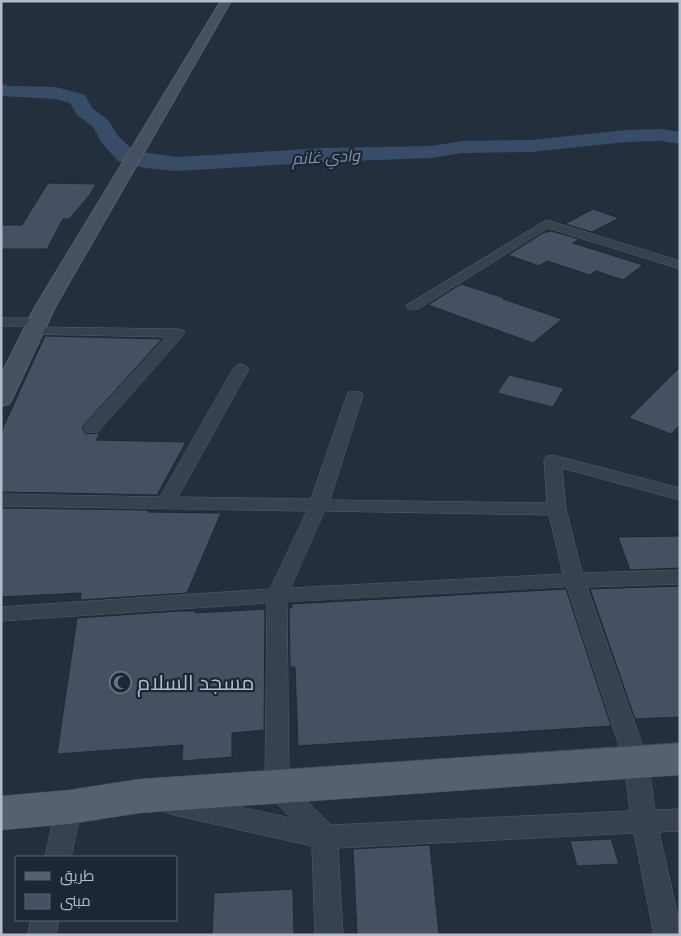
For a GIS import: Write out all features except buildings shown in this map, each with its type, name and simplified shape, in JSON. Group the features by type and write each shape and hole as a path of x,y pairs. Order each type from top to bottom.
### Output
{"main road":[{"path":"1,813 69,807 140,796 680,758"}],"street":[{"path":"1,399 36,326 226,1"},
{"path":"413,306 547,224 680,265"},
{"path":"1,322 36,326 178,333 92,428"},
{"path":"166,502 241,370"},
{"path":"329,935 325,837 277,787 277,596 319,504 355,395"},
{"path":"668,935 644,820 636,762 574,579 557,509 553,460 680,494"},
{"path":"1,500 557,509"},
{"path":"1,614 574,579 680,577"},
{"path":"140,796 325,837 644,820 680,820"},
{"path":"58,856 69,807"},
{"path":"42,935 45,921"}],"waterway":[{"name":"وادي غانم","path":"1,89 3,91 56,93 78,99 84,111 101,124 109,139 126,156 145,161 177,164 325,155 431,152 463,147 531,146 626,136 661,135 680,138"}],"place":[{"name":"مسجد السلام","path":"121,682"}]}
